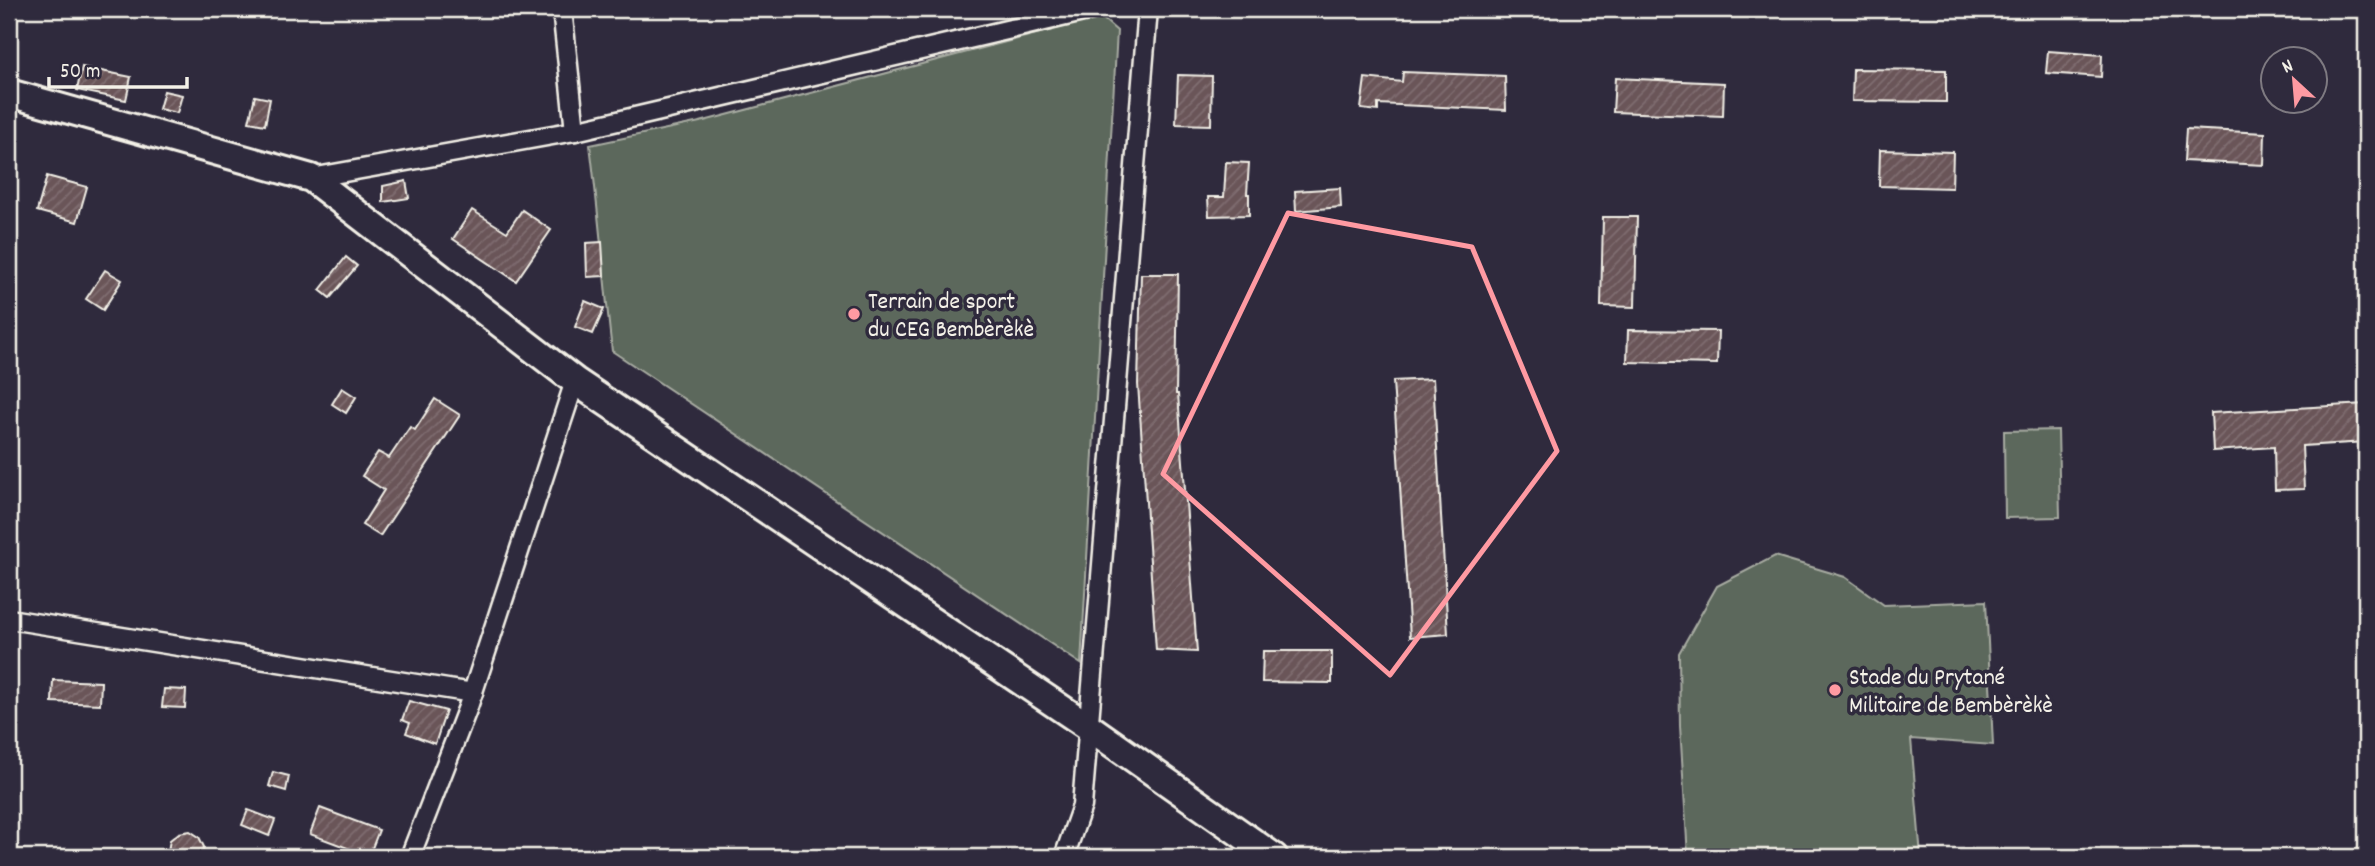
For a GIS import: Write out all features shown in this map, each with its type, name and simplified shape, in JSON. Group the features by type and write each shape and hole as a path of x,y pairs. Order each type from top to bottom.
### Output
{"main road":[{"path":"9,93 311,178 575,381 1088,727 1274,857"}],"street":[{"path":"562,9 575,131"},
{"path":"311,178 575,131 1096,9"},
{"path":"1064,857 1082,806 1148,9"},
{"path":"410,857 473,694 575,381"},
{"path":"9,619 473,694"}],"highlighted area":[{"path":"1288,213 1472,247 1557,451 1390,675 1163,474"}],"green space":[{"name":"Terrain de sport du CEG Bembèrèkè","path":"1101,17 1117,31 1081,664 612,351 590,145 700,122"},
{"path":"2058,430 2060,517 2005,518 2004,431"},
{"name":"Stade du Prytané Militaire de Bembèrèkè","path":"1775,556 1845,577 1884,605 1986,601 1993,745 1911,739 1921,857 1688,857 1680,726 1679,653 1717,586"}],"building":[{"path":"2048,51 2102,55 2101,77 2046,73"},
{"path":"82,67 131,77 126,100 77,90"},
{"path":"1853,69 1946,70 1946,102 1852,101"},
{"path":"1403,72 1505,76 1506,110 1378,104 1378,111 1361,109 1365,78 1402,82"},
{"path":"1178,75 1212,76 1211,125 1176,124"},
{"path":"1615,78 1724,83 1723,116 1613,112"},
{"path":"164,91 182,95 177,113 159,109"},
{"path":"255,96 270,99 265,125 249,122"},
{"path":"2186,129 2265,133 2264,165 2184,161"},
{"path":"1880,150 1953,152 1952,188 1879,186"},
{"path":"1226,162 1249,163 1249,215 1209,216 1208,197 1224,197"},
{"path":"47,176 87,187 77,222 37,211"},
{"path":"406,181 409,198 383,202 383,186"},
{"path":"1340,188 1341,207 1296,211 1295,191"},
{"path":"472,210 507,232 522,210 551,230 516,281 453,239"},
{"path":"1603,217 1637,217 1635,307 1601,306"},
{"path":"602,242 604,276 587,277 586,243"},
{"path":"346,257 357,266 330,298 320,290"},
{"path":"105,270 122,280 103,310 86,299"},
{"path":"1141,274 1178,274 1176,394 1197,652 1156,650 1138,384"},
{"path":"585,301 604,309 593,334 575,327"},
{"path":"1628,330 1718,331 1717,364 1627,362"},
{"path":"1433,379 1448,634 1410,637 1393,381"},
{"path":"342,388 356,397 346,413 332,404"},
{"path":"435,399 460,415 380,536 362,525 384,490 362,476 378,452 389,458 410,427 415,430"},
{"path":"2365,404 2366,442 2302,446 2304,489 2275,490 2274,447 2213,451 2211,413"},
{"path":"1263,651 1332,651 1332,683 1262,682"},
{"path":"53,680 101,682 100,704 52,702"},
{"path":"164,689 186,690 185,708 162,707"},
{"path":"409,701 446,711 435,744 406,733 410,723 402,720"},
{"path":"273,772 289,776 286,791 269,786"},
{"path":"320,808 379,830 369,856 310,834"},
{"path":"248,810 275,820 269,836 242,825"},
{"path":"190,831 199,837 204,847 201,857 171,857 168,851 170,840 179,833"}],"place":[{"name":"Terrain de sport du CEG Bembèrèkè","path":"854,314"},
{"name":"Stade du Prytané Militaire de Bembèrèkè","path":"1835,690"}]}
